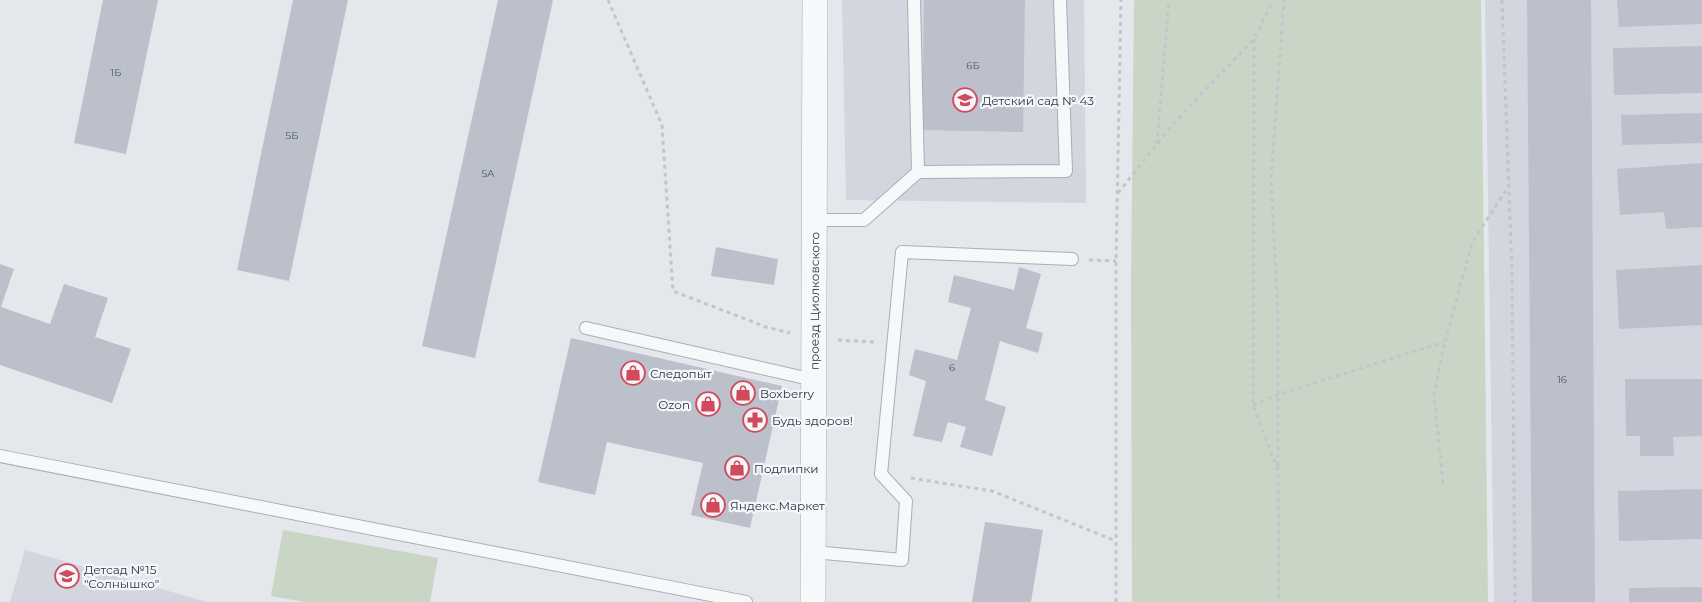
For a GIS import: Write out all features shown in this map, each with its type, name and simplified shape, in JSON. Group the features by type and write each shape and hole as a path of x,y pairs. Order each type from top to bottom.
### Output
{"street":[{"name":"проезд Циолковского","path":"813,602 815,0"}],"lane":[{"path":"914,0 918,172"},
{"path":"814,220 864,220 918,172 1066,171 1060,0"},
{"path":"813,552 902,560 906,501 881,474 902,252 1072,259"},
{"path":"586,328 814,380"},
{"path":"0,456 746,602"}],"path":[{"path":"608,0 662,125 673,290 766,327 814,339 894,342"},
{"path":"1116,602 1116,261 1121,0"},
{"path":"1157,144 1169,0"},
{"path":"1117,194 1157,144 1254,39 1274,0"},
{"path":"1279,602 1278,316 1271,178 1284,0"},
{"path":"1502,0 1509,185 1516,602"},
{"path":"1254,39 1253,405 1278,470"},
{"path":"1443,483 1434,393 1445,342 1472,242 1509,185"},
{"path":"1072,259 1116,261"},
{"path":"1253,405 1277,395 1445,342"},
{"path":"881,474 992,491 1116,541"}],"shaded area":[{"name":"Детский сад № 43","path":"842,0 1084,0 1086,203 846,200"},
{"path":"1485,0 1702,0 1702,602 1494,602"},
{"name":"Детсад №15 \"Солнышко\"","path":"25,550 207,602 10,602"}],"green space":[{"path":"1134,0 1481,0 1488,602 1132,602 1131,285"},
{"path":"283,530 438,558 430,602 304,602 271,596"}],"building":[{"path":"103,0 158,0 126,154 74,143"},
{"path":"293,0 348,0 289,281 237,270"},
{"path":"498,0 553,0 475,358 422,346"},
{"path":"924,0 1025,0 1023,132 922,130"},
{"path":"1527,0 1591,0 1595,602 1532,602"},
{"path":"1617,0 1702,0 1702,24 1619,27"},
{"path":"1702,46 1702,93 1614,95 1613,48"},
{"path":"1702,113 1702,143 1622,145 1621,115"},
{"path":"1702,163 1702,227 1666,229 1664,212 1620,215 1617,169"},
{"path":"716,247 778,259 774,285 711,276"},
{"path":"0,264 14,269 1,307 50,324 64,284 108,298 95,337 131,349 112,403 0,365"},
{"path":"1702,265 1702,325 1619,329 1616,270"},
{"path":"1019,267 1041,274 1026,328 1043,333 1038,353 1000,341 985,400 1006,407 992,456 960,447 966,427 948,422 942,442 913,436 926,381 909,375 915,349 957,360 971,308 948,302 954,275 1014,290"},
{"path":"571,338 782,386 750,528 691,515 703,463 607,442 595,495 538,482"},
{"path":"1625,379 1702,379 1702,436 1673,437 1674,456 1640,456 1640,436 1626,436"},
{"path":"1702,489 1702,539 1619,541 1618,491"},
{"path":"985,522 1043,530 1031,602 972,602"},
{"path":"1702,587 1702,602 1629,602 1629,588"}],"place":[{"name":"Детский сад № 43","path":"965,100"},
{"name":"Следопыт","path":"633,373"},
{"name":"Boxberry","path":"743,393"},
{"name":"Ozon","path":"708,404"},
{"name":"Будь здоров!","path":"755,420"},
{"name":"Подлипки","path":"737,468"},
{"name":"Яндекс.Маркет","path":"713,505"},
{"name":"Детсад №15 \"Солнышко\"","path":"67,576"}]}
